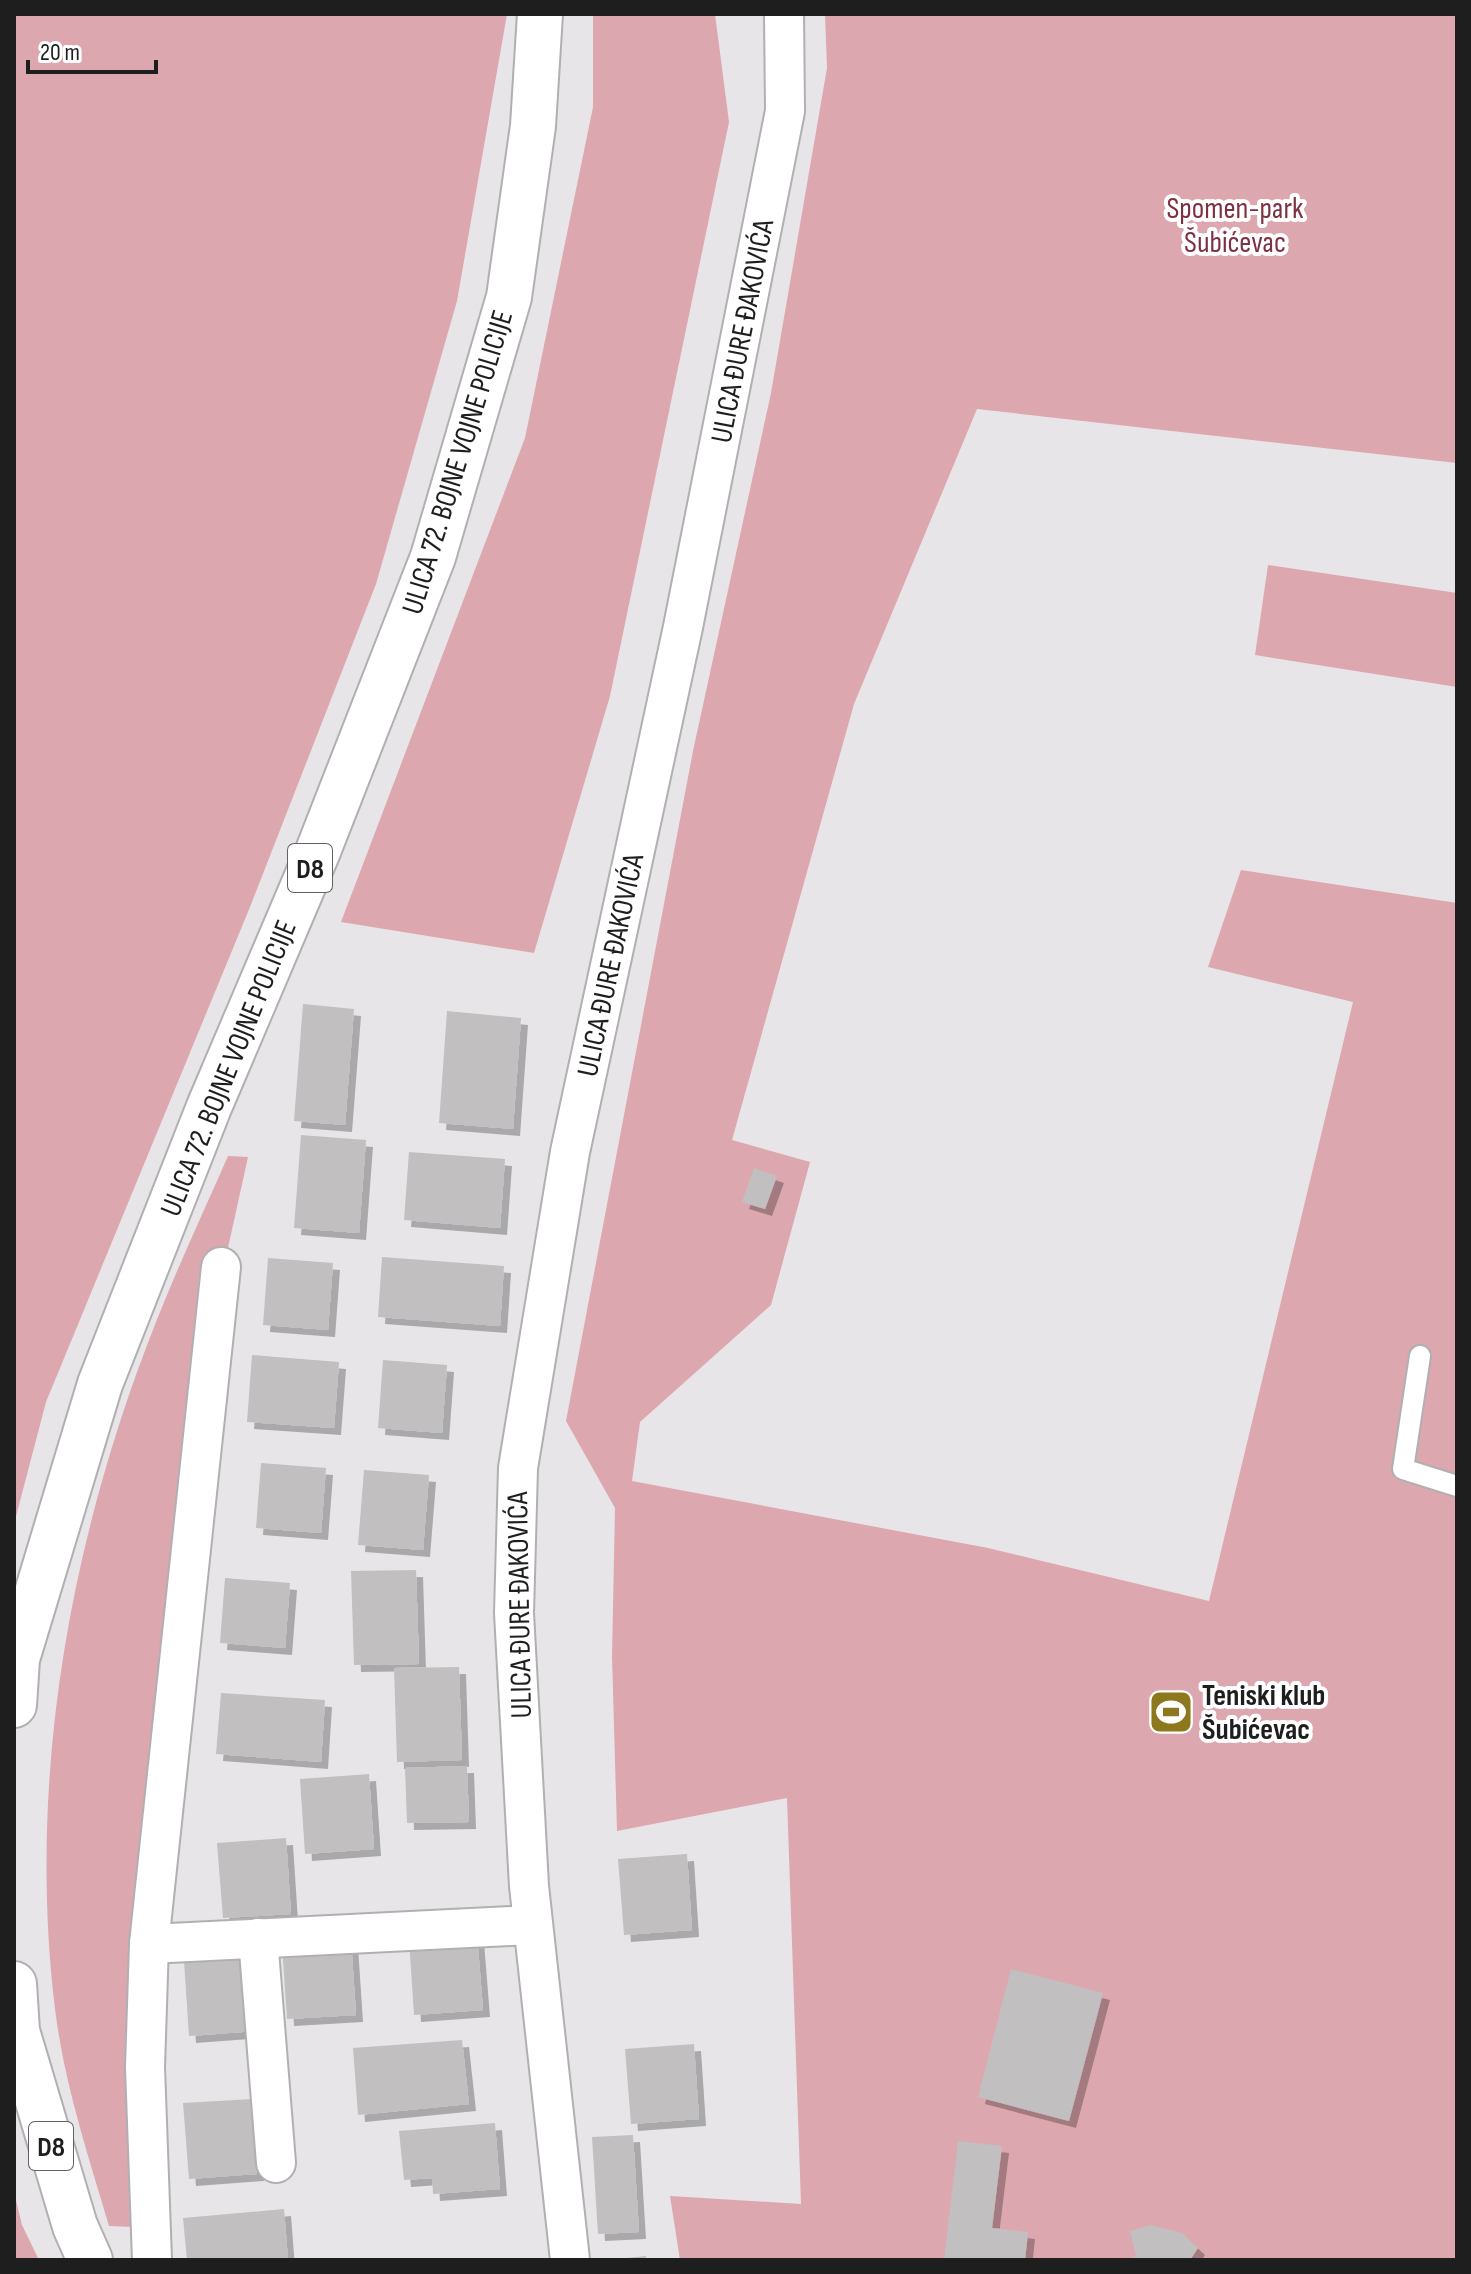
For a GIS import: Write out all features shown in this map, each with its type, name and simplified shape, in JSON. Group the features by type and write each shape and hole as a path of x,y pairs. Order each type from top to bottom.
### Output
{"main road":[{"name":"ULICA 72. BOJNE VOJNE POLICIJE","path":"14,1705 17,1659 100,1384 209,1107 318,851 433,557 509,297 533,126 540,14"},
{"name":"D8","path":"14,1984 17,2031 75,2226 90,2260"}],"street":[{"name":"ULICA ĐURE ĐAKOVIĆA","path":"570,2260 532,1925 514,1613 518,1468 570,1152 683,627 785,111 784,14"},
{"path":"152,2260 145,2067 149,1944 221,1267"},
{"path":"149,1944 532,1925"},
{"path":"258,1938 276,2163"}],"lane":[{"path":"1420,1356 1403,1469 1457,1486"}],"green space":[{"path":"14,14 507,14 457,301 376,584 250,907 46,1402 14,1524"},
{"path":"593,14 715,14 729,122 610,696 534,953 341,922 525,438 593,107"},
{"name":"Spomen-park Šubićevac","path":"825,14 1457,14 1457,463 977,409 854,704 732,1140 810,1162 771,1305 640,1422 632,1481 988,1548 1209,1601 1353,1002 1208,967 1241,870 1457,903 1457,2260 680,2260 670,2196 801,2204 787,1798 617,1831 612,1656 615,1508 566,1421 693,751 771,393 827,68"},
{"path":"1268,565 1457,593 1457,687 1255,655"},
{"path":"228,1156 248,1157 206,1348 134,2227 109,2226 71,2091 55,2009 48,1922 47,1834 52,1747 63,1660 79,1574 100,1488 156,1322"},
{"path":"14,2192 22,2225 39,2260 14,2260"}],"building":[{"path":"303,1004 354,1009 345,1125 294,1121"},
{"path":"447,1011 521,1018 513,1129 439,1123"},
{"path":"301,1135 366,1140 359,1233 294,1228"},
{"path":"409,1152 505,1159 500,1228 404,1220"},
{"path":"754,1168 777,1176 765,1209 742,1202"},
{"path":"382,1257 504,1266 500,1326 378,1317"},
{"path":"268,1258 333,1263 328,1330 263,1325"},
{"path":"252,1355 339,1362 334,1428 247,1422"},
{"path":"383,1360 447,1365 442,1433 378,1428"},
{"path":"261,1463 326,1468 321,1533 256,1528"},
{"path":"364,1470 429,1475 423,1550 358,1545"},
{"path":"416,1570 419,1664 354,1665 351,1571"},
{"path":"225,1578 290,1583 285,1648 220,1643"},
{"path":"459,1667 462,1760 397,1762 394,1668"},
{"path":"221,1693 325,1700 321,1762 216,1754"},
{"path":"467,1766 469,1822 407,1823 405,1768"},
{"path":"369,1774 374,1849 305,1854 300,1779"},
{"path":"286,1838 291,1914 223,1918 217,1843"},
{"path":"687,1854 692,1930 624,1935 618,1859"},
{"path":"477,1935 483,2010 414,2015 409,1939"},
{"path":"351,1940 356,2015 287,2019 282,1945"},
{"path":"252,1956 257,2031 189,2036 184,1961"},
{"path":"1011,1969 1103,1993 1069,2121 978,2097"},
{"path":"462,2040 469,2104 358,2115 353,2048"},
{"path":"694,2044 699,2119 631,2124 625,2049"},
{"path":"252,2099 257,2174 189,2179 183,2103"},
{"path":"495,2123 500,2189 433,2194 432,2178 404,2180 399,2131"},
{"path":"633,2135 639,2232 598,2234 592,2137"},
{"path":"958,2141 1002,2146 992,2228 1028,2232 1025,2260 944,2260"},
{"path":"284,2209 288,2260 187,2260 183,2218"},
{"path":"1151,2225 1182,2233 1198,2248 1190,2260 1125,2260 1136,2256 1130,2231"},
{"path":"646,2256 646,2260 626,2260 626,2258"}],"place":[{"name":"Teniski klub Šubićevac","path":"1171,1712"}]}
